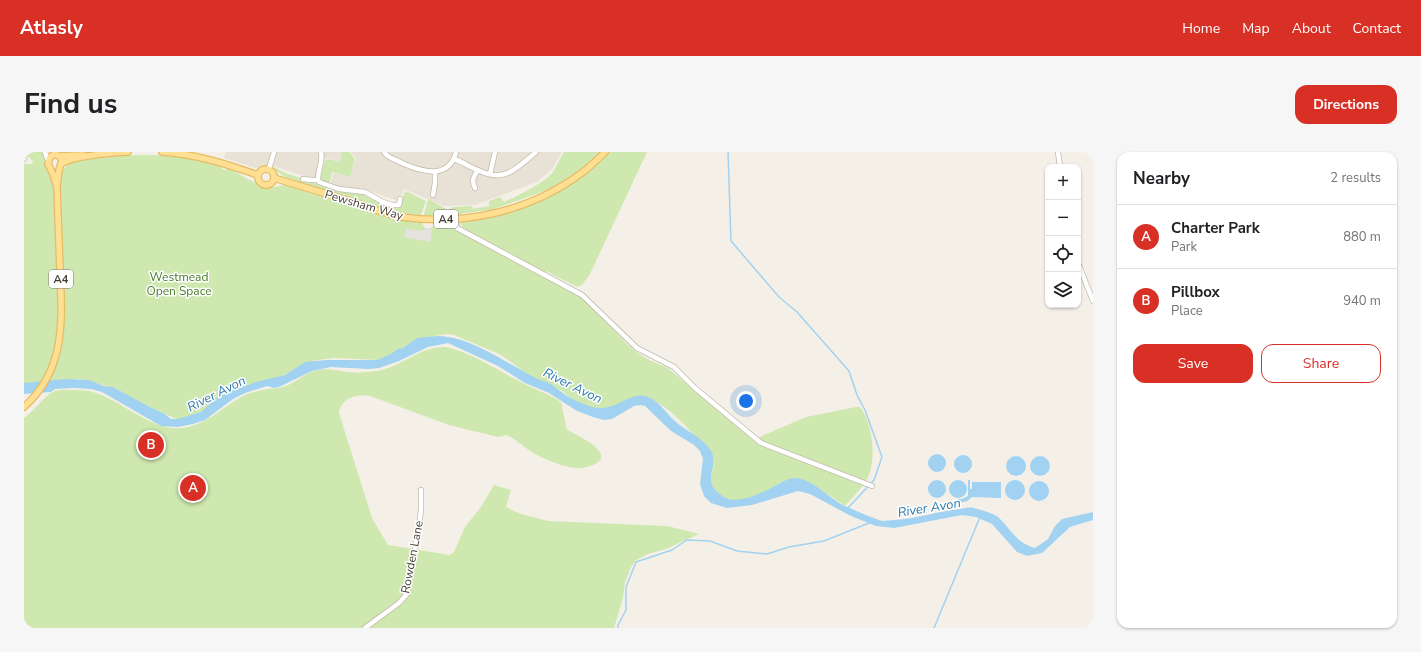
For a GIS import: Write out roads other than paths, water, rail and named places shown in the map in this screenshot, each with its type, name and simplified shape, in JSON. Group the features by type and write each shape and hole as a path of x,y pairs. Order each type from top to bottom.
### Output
{"main road":[{"path":"96,155 57,154 51,156 49,163 56,168 70,160 96,155 128,152"},
{"name":"A4","path":"162,152 210,159 258,175 259,180 265,185 272,182 274,178"},
{"name":"Pewsham Way","path":"274,178 370,208 401,216 456,220 496,214 531,202 558,189 584,172 605,152"},
{"name":"A4","path":"24,407 38,391 51,370 58,352 62,327 57,187 62,160 57,154"},
{"name":"A4","path":"49,163 57,187"},
{"path":"258,175 261,170 269,169 273,172 274,178"}],"street":[{"path":"25,152 25,160"},
{"path":"46,152 49,163"},
{"path":"269,169 274,152"},
{"path":"317,180 322,159 321,152"},
{"path":"384,152 389,157 414,168 435,172 447,167 454,159 456,152"},
{"path":"490,174 495,152"},
{"path":"454,159 478,170 499,175 509,173 530,155 536,152"},
{"path":"1058,152 1060,164"},
{"path":"475,188 473,180 478,170"},
{"path":"433,195 436,183 435,172"},
{"path":"303,178 317,180 339,189 365,192 383,202 392,205 399,205 400,199"},
{"path":"456,220 457,228 582,295 637,348 674,367 695,388 761,443 872,486"},
{"path":"1081,271 1093,301"},
{"name":"Rowden Lane","path":"365,628 399,603 407,594 419,527 421,490"}],"water":[{"path":"438,336 462,340 474,345 534,377 551,384 563,394 592,407 609,407 638,396 645,396 652,399 675,421 700,439 709,448 714,459 711,475 713,486 724,497 729,499 734,500 748,498 787,480 797,478 810,482 843,505 883,521 911,518 967,508 983,511 998,517 1018,539 1028,546 1035,548 1048,539 1055,526 1062,519 1093,512 1093,520 1070,527 1042,553 1027,556 1017,552 992,524 976,517 962,515 894,528 876,526 851,516 810,494 798,491 752,505 727,508 711,503 704,496 700,484 703,459 700,451 694,445 671,431 645,406 634,406 612,419 604,420 593,417 577,411 549,393 525,383 498,366 448,343 428,347 399,361 379,368 368,369 331,367 312,371 279,387 274,388 267,386 245,393 233,399 205,420 178,427 161,426 102,392 91,389 55,389 51,392 24,394 24,383 66,379 89,380 104,386 113,387 165,414 171,419 178,419 201,412 217,398 234,390 256,382 285,375 305,362 326,360 377,360 403,348 417,338"},
{"path":"937,454 943,457 946,463 943,469 937,472 931,469 928,463 931,457"},
{"path":"963,455 969,458 972,464 969,470 963,473 957,470 954,464 957,458"},
{"path":"1016,456 1023,459 1026,466 1023,473 1016,476 1009,473 1006,466 1009,459"},
{"path":"1040,456 1047,459 1050,466 1047,473 1040,476 1033,473 1030,466 1033,459"},
{"path":"937,480 943,483 946,489 943,495 937,498 931,495 928,489 931,483"},
{"path":"958,480 964,483 967,489 964,495 958,498 952,495 949,489 952,483"},
{"path":"968,480 970,480 970,489 972,489 972,482 1001,482 1001,498 972,497 965,502 957,502 957,499 962,499 968,496"},
{"path":"1015,480 1022,483 1025,490 1022,497 1015,500 1008,497 1005,490 1008,483"},
{"path":"1039,481 1046,484 1049,491 1046,498 1039,501 1032,498 1029,491 1032,484"}],"waterway":[{"path":"728,152 731,241 779,297 797,312 849,371 882,457 874,480 848,508"},
{"path":"934,628 980,517"},
{"path":"618,628 618,625 626,610 626,587 636,562 672,550 687,540 710,541 737,551 767,554 789,547 824,541 869,523"}],"place":[{"name":"Pillbox","path":"151,445"},
{"name":"Charter Park","path":"193,488"}],"park label":[{"name":"Westmead Open Space","path":"179,284"}],"water label":[{"name":"River Avon","path":"573,385"},
{"name":"River Avon","path":"216,393"},
{"name":"River Avon","path":"929,507"}]}
